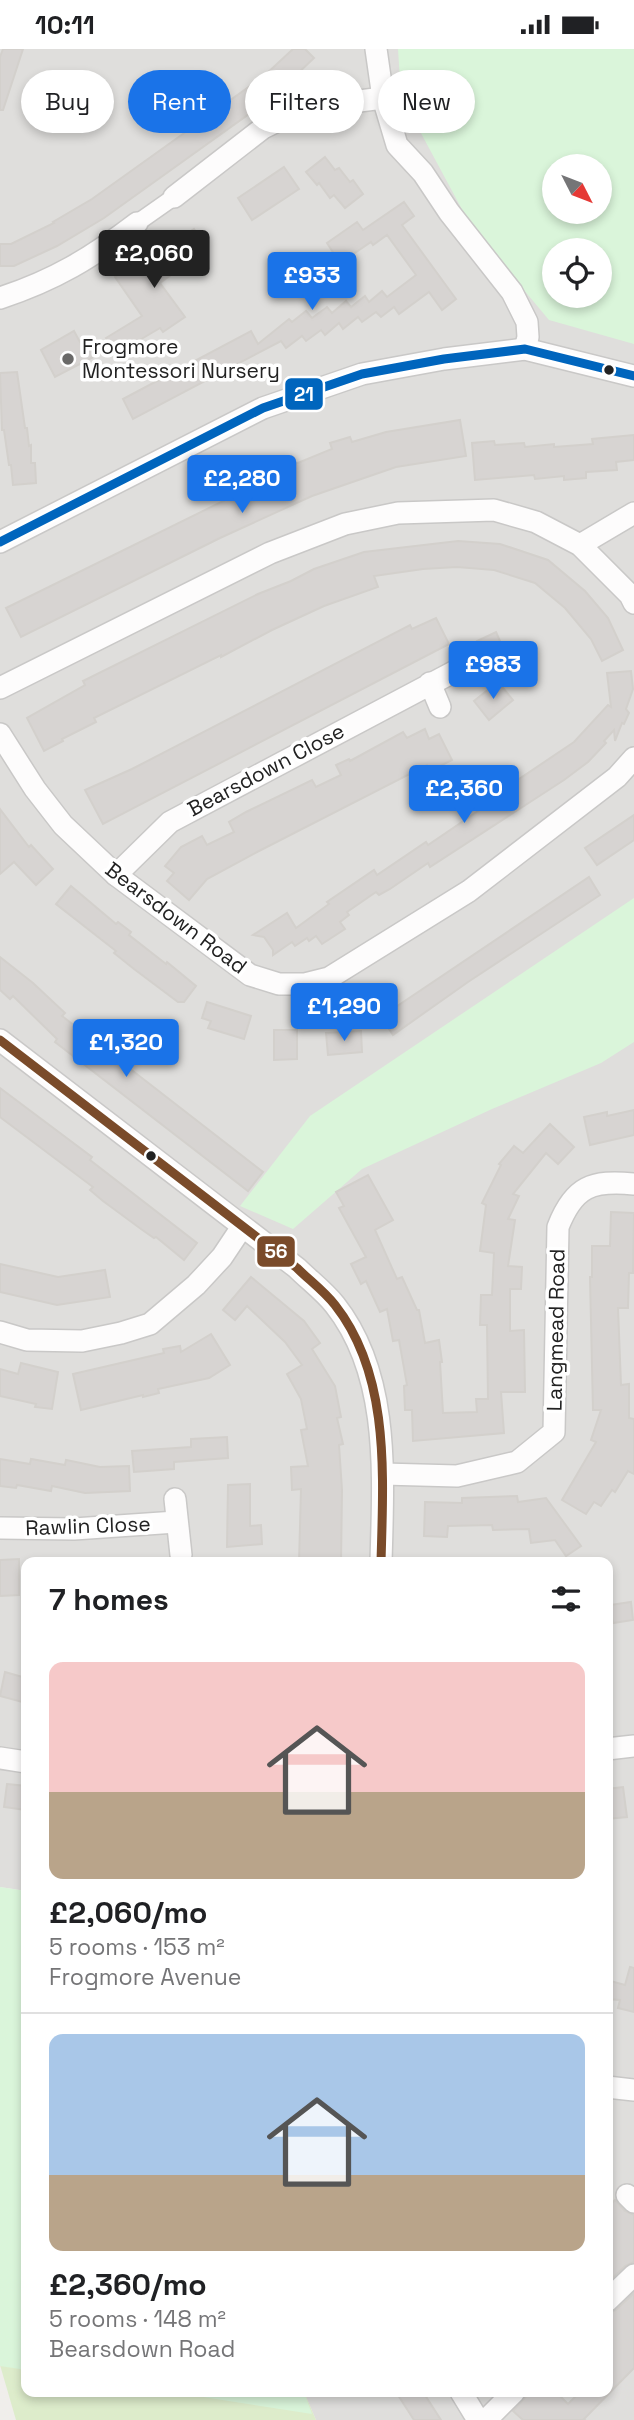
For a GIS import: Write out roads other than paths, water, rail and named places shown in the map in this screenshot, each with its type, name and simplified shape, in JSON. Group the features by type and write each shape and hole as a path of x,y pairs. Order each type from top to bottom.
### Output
{"street":[{"path":"376,49 379,70"},
{"path":"0,298 37,285 98,253 263,128 304,108 378,99"},
{"path":"393,133 397,145 423,173 449,212 512,292 527,321 528,337 525,349"},
{"path":"0,542 263,408 362,374 444,359 525,349 634,376"},
{"path":"0,688 304,538 345,524 398,513 494,510 536,522 580,545 630,595 634,603"},
{"path":"580,545 634,513"},
{"name":"Bearsdown Close","path":"116,875 170,822 461,668"},
{"path":"430,683 440,707"},
{"name":"Bearsdown Road","path":"0,734 35,789 63,825 116,875 250,975 279,984 305,984 329,978 469,891 617,777 634,758"},
{"path":"0,1039 297,1268 335,1305 362,1349 375,1400 383,1474 381,1557"},
{"name":"Langmead Road","path":"383,1474 457,1476 517,1462 554,1431 558,1227 565,1207 588,1187 604,1182 634,1184"},
{"path":"0,1332 27,1340 82,1341 149,1324 196,1285 222,1257 242,1227"},
{"path":"175,1499 181,1555"},
{"name":"Rawlin Close","path":"0,1528 74,1529 176,1522"},
{"path":"613,1749 634,1747"},
{"path":"0,1758 21,1761"},
{"path":"613,2088 634,2090"},
{"path":"613,2295 634,2274"},
{"path":"464,2397 478,2420"},
{"path":"486,2420 509,2397"}],"place":[{"name":"Frogmore Montessori Nursery","path":"68,359"}]}
